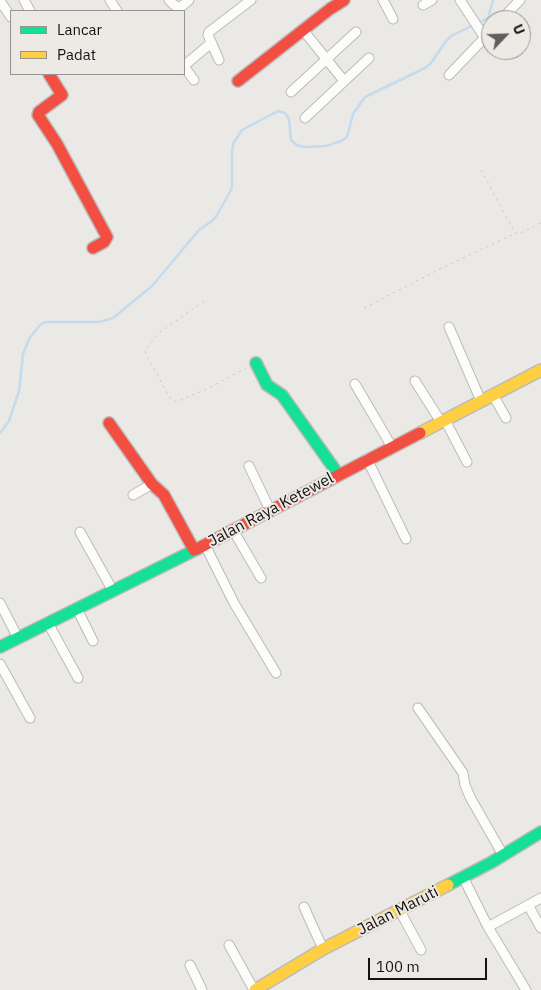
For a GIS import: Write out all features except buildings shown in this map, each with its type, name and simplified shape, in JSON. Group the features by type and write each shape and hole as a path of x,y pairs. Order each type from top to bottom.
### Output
{"street":[{"path":"169,0 171,4 182,6 189,0"},
{"path":"219,60 208,32 251,0"},
{"path":"238,81 344,0"},
{"path":"383,0 392,19"},
{"path":"423,5 432,0"},
{"path":"460,0 481,34"},
{"path":"510,10 520,0"},
{"path":"0,1 10,16"},
{"path":"303,30 344,81"},
{"path":"291,92 356,32"},
{"path":"449,75 481,41"},
{"path":"185,65 211,43"},
{"path":"305,118 369,58"},
{"path":"185,67 194,80"},
{"path":"50,75 62,95 39,112 38,115 57,144 107,237 104,242 93,248"},
{"path":"449,327 481,401"},
{"path":"256,363 267,385 282,395 338,474"},
{"name":"Jalan Raya Ketewel","path":"0,647 205,545 338,474 541,370"},
{"path":"415,381 443,421 467,462"},
{"path":"355,384 392,447"},
{"path":"494,395 506,418"},
{"path":"110,423 152,484 164,495 194,550"},
{"path":"367,459 406,539"},
{"path":"249,466 270,510"},
{"path":"133,495 152,484"},
{"path":"233,530 260,578"},
{"path":"80,532 113,591"},
{"path":"205,545 234,603 276,673"},
{"path":"0,603 18,638"},
{"path":"78,609 93,641"},
{"path":"48,624 78,678"},
{"path":"0,664 30,718"},
{"path":"418,708 463,773 470,797 502,855"},
{"name":"Jalan Maruti","path":"255,990 323,949 400,911 541,832"},
{"path":"463,877 488,928 526,990"},
{"path":"488,928 541,898"},
{"path":"528,905 541,928"},
{"path":"304,907 323,949"},
{"path":"400,911 421,950"},
{"path":"229,945 255,990"},
{"path":"190,965 202,990"}],"path":[{"path":"482,170 516,234"},
{"path":"364,308 444,267 541,223"},
{"path":"204,301 159,333 146,348 145,352 170,400 176,402 209,388 256,363"}],"waterway":[{"path":"0,433 9,421 19,391 23,354 29,339 39,326 45,322 99,322 113,318 152,286 199,230 217,215 232,188 232,150 234,142 242,130 278,111 285,113 289,119 291,140 297,145 304,147 326,146 341,141 347,137 353,114 365,97 425,68 431,63 451,36 488,18 493,0"}],"traffic: fast":[{"path":"256,363 267,385 282,395 338,474"},
{"path":"0,647 197,549"},
{"path":"448,885 492,862 541,832"}],"traffic: slow":[{"path":"420,433 541,370"},
{"path":"255,990 323,949 448,885"}],"traffic: jam":[{"path":"238,81 344,0"},
{"path":"50,75 62,95 39,112 38,115 57,144 107,237 104,242 93,248"},
{"path":"109,423 152,484 164,495 194,550"},
{"path":"197,549 420,433"}]}
